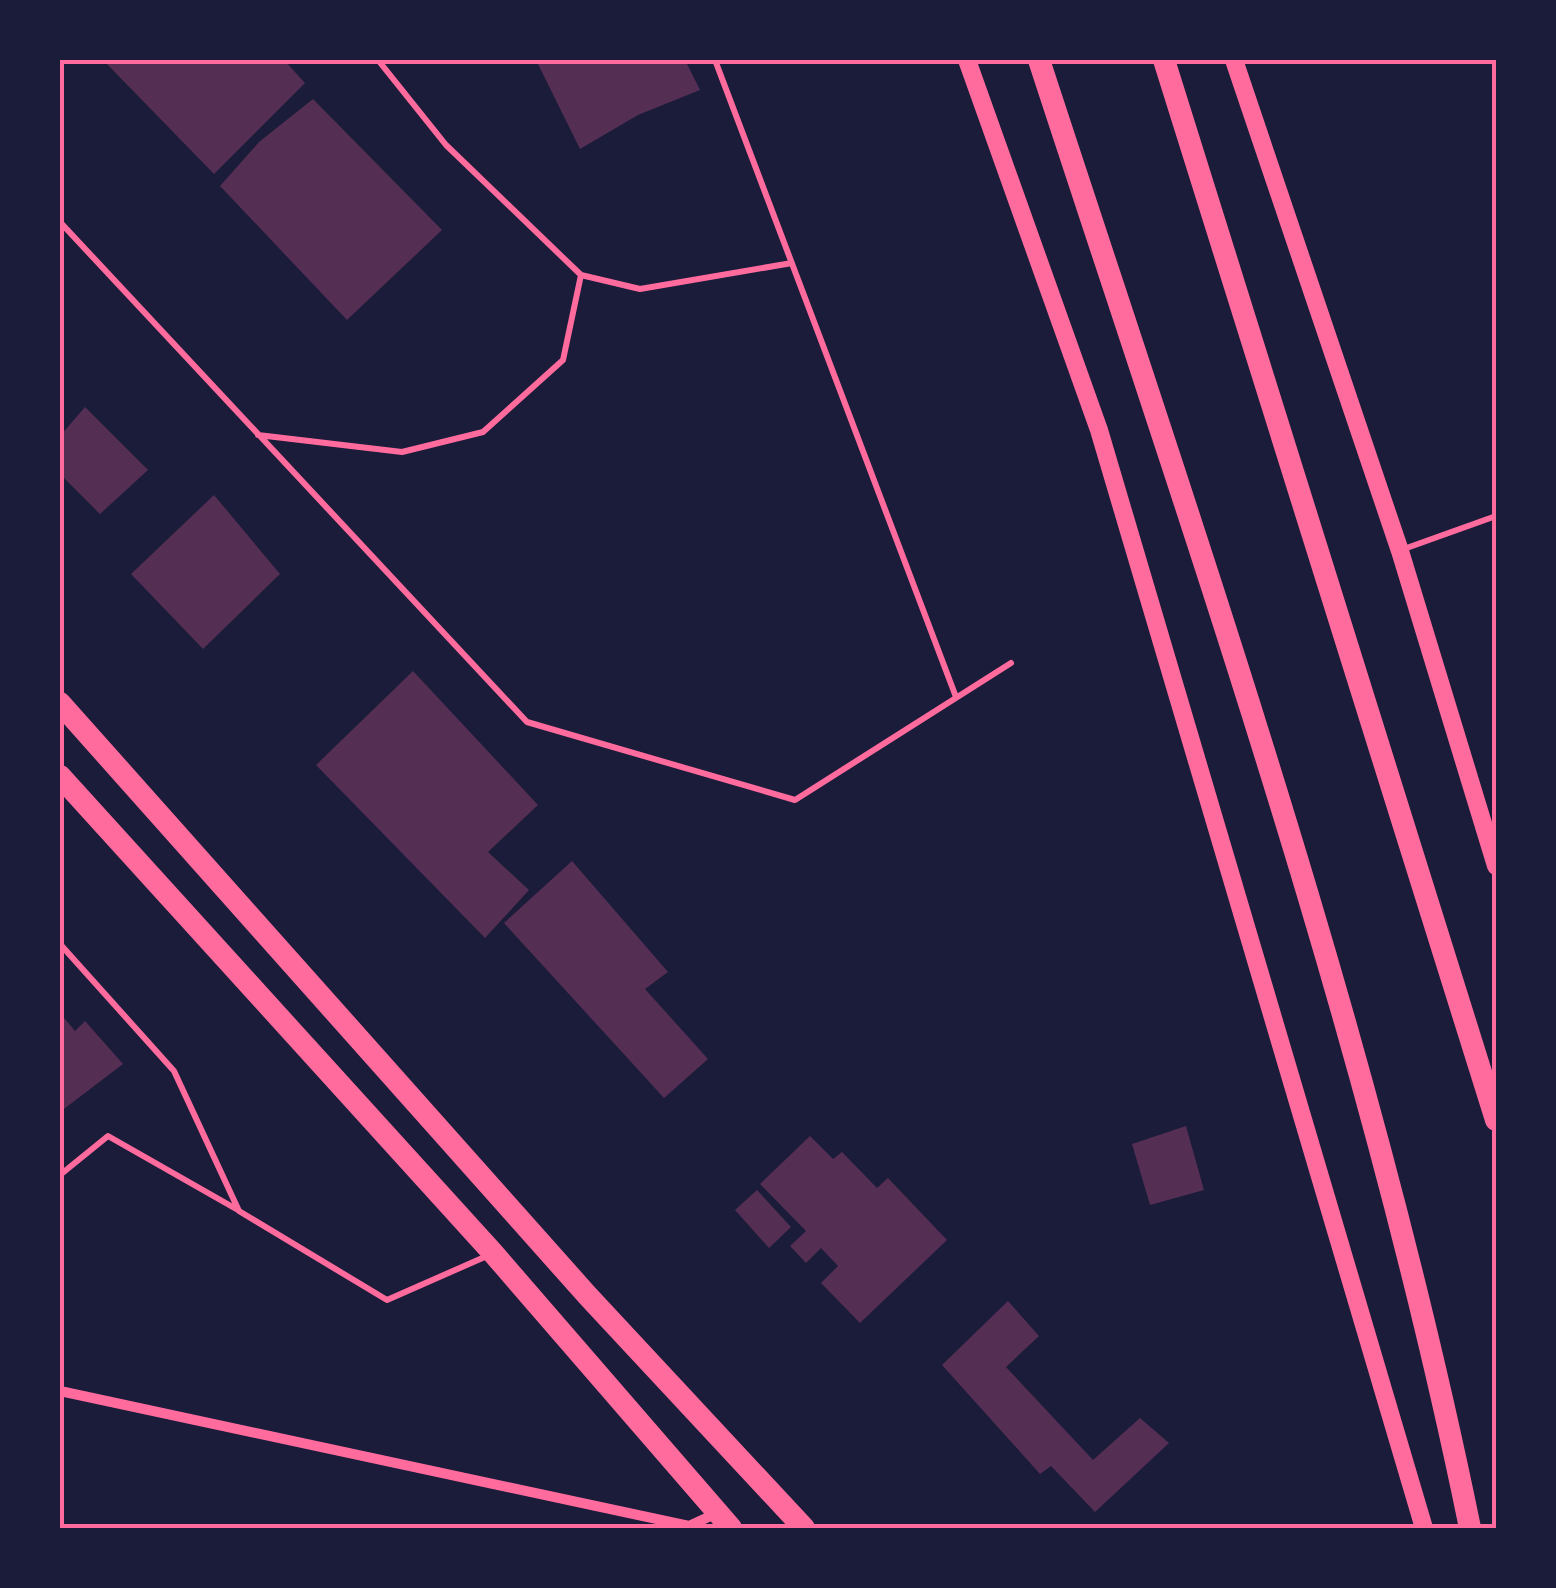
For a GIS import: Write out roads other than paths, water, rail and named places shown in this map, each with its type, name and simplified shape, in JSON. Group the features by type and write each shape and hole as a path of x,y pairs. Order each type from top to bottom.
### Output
{"highway":[{"path":"1039,60 1246,694 1386,1168 1470,1528"},
{"path":"1164,60 1496,1120"},
{"path":"60,703 587,1295 804,1528"},
{"path":"60,776 493,1254 725,1520"}],"street":[{"path":"967,60 1099,430 1424,1528"},
{"path":"1234,60 1400,551 1496,866"},
{"path":"60,1391 689,1526 725,1520"}],"lane":[{"path":"378,60 446,145 581,275 640,288 792,263"},
{"path":"715,60 956,697"},
{"path":"60,222 527,722 795,800 1010,663"},
{"path":"258,435 402,452 484,432 563,360 581,275"},
{"path":"1400,551 1496,516"},
{"path":"60,944 174,1072 239,1211"},
{"path":"60,1175 108,1136 387,1300 493,1254"}]}
